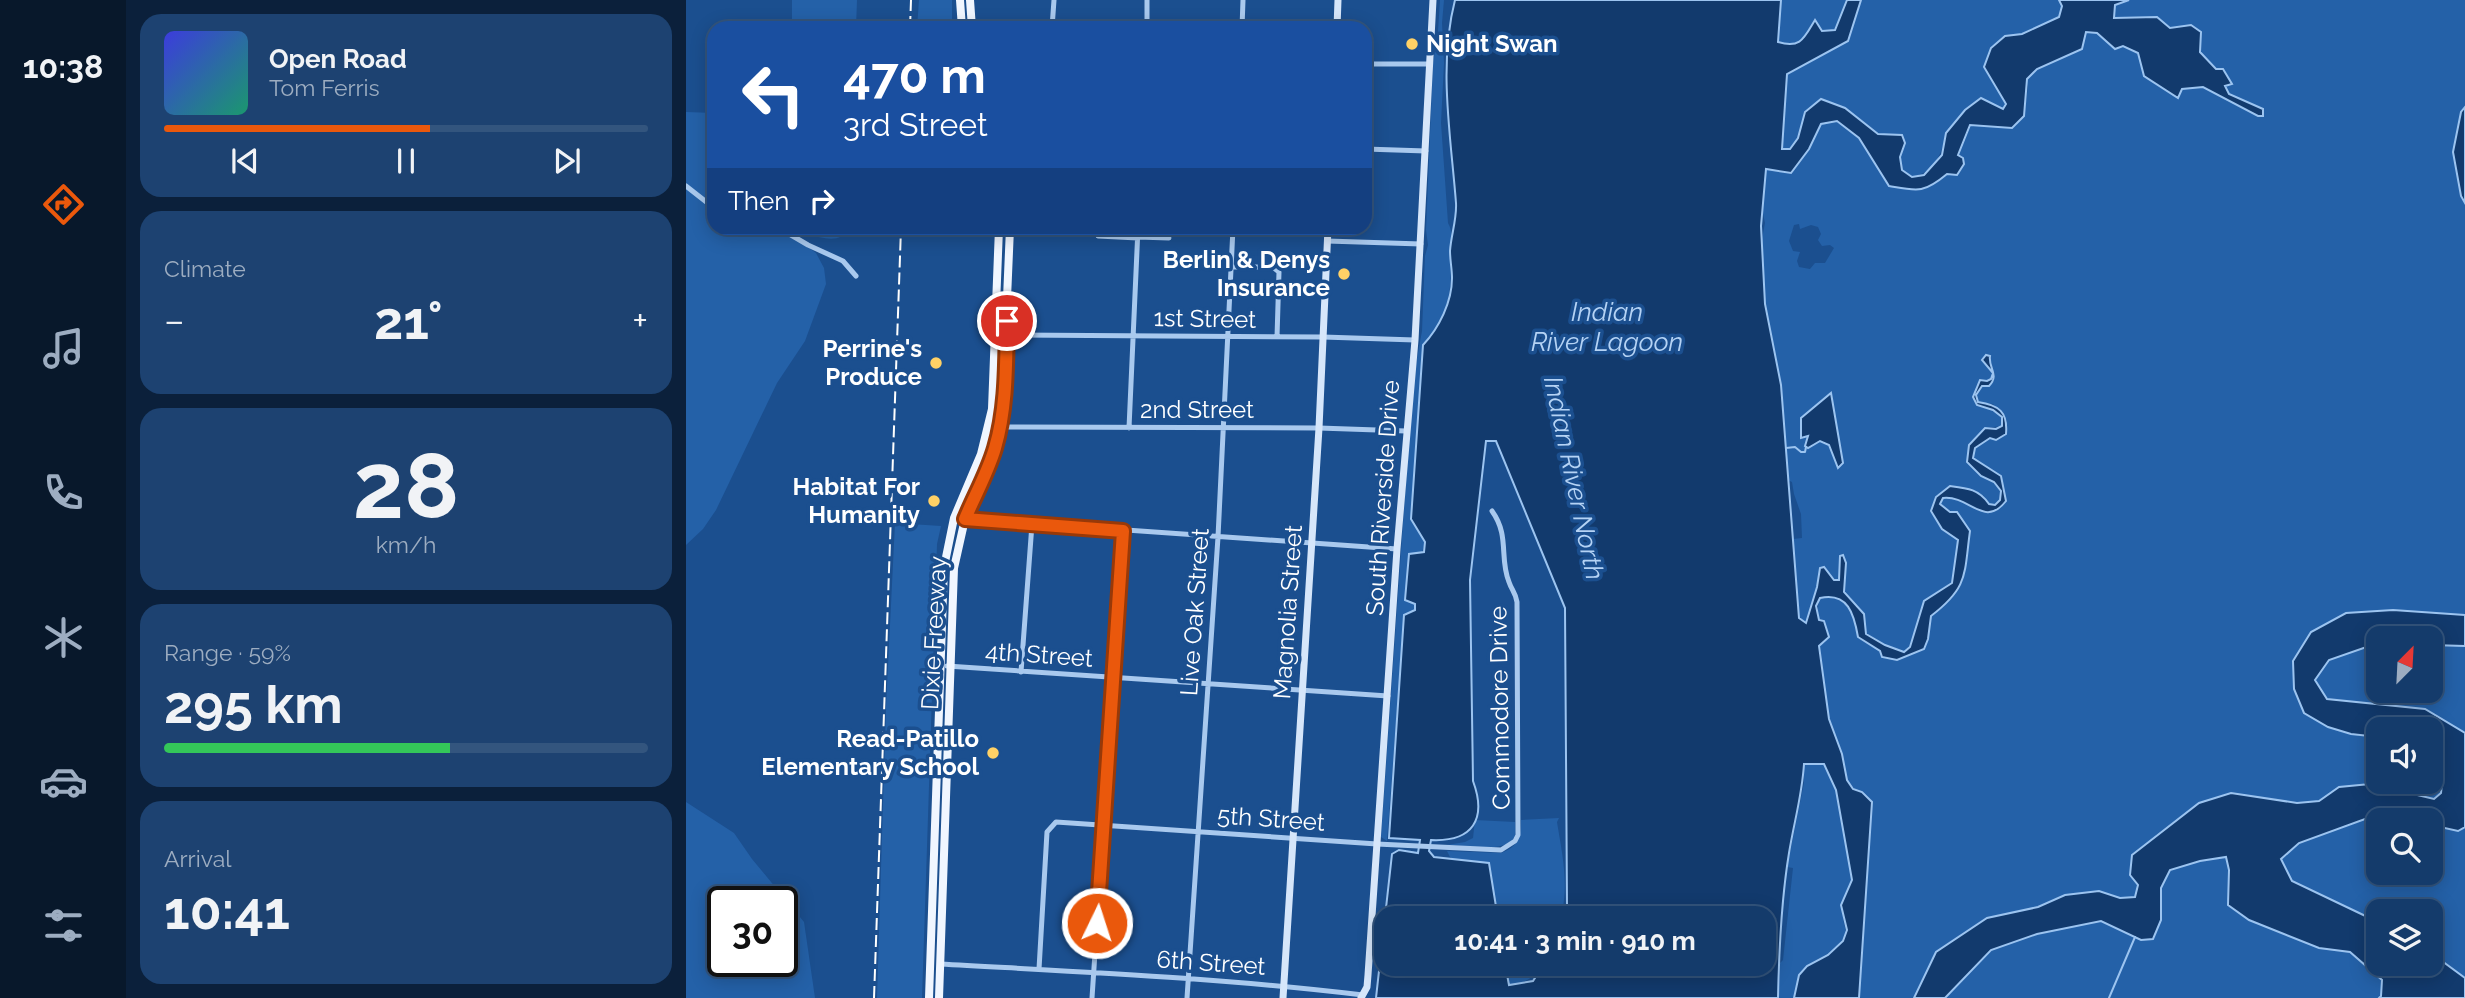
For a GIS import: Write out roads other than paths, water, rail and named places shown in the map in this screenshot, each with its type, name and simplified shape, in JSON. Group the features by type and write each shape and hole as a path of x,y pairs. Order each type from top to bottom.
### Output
{"main road":[{"path":"960,0 962,21"},
{"path":"970,0 972,21"},
{"name":"Dixie Freeway","path":"929,998 944,568 954,518 981,454 992,410 999,235"},
{"name":"Dixie Freeway","path":"939,998 954,568 965,519 991,459 1000,427 1005,394 1010,235"}],"street":[{"path":"1052,21 1054,0"},
{"path":"1147,0 1147,21"},
{"path":"1242,21 1243,0"},
{"path":"1337,21 1338,0"},
{"name":"South Riverside Drive","path":"1362,997 1368,975 1397,549 1415,340 1433,0"},
{"path":"1372,64 1430,64"},
{"path":"1372,149 1426,151"},
{"path":"686,186 707,202"},
{"path":"791,235 844,261 856,276"},
{"name":"Live Oak Street","path":"1187,998 1217,537 1233,235"},
{"name":"Magnolia Street","path":"1283,998 1320,428 1327,235"},
{"path":"1098,236 1169,238"},
{"path":"1129,428 1138,237"},
{"path":"1327,241 1421,244"},
{"path":"1231,267 1273,267 1279,272 1277,337"},
{"name":"1st Street","path":"996,335 1415,340"},
{"name":"2nd Street","path":"989,427 1223,427 1406,431"},
{"name":"Commodore Drive","path":"1491,850 1508,848 1518,835 1517,602 1515,590 1509,583 1500,523 1492,511"},
{"path":"954,518 1397,549"},
{"path":"1021,672 1032,524"},
{"path":"1092,998 1123,531"},
{"name":"4th Street","path":"940,666 1388,696"},
{"path":"935,811 946,812"},
{"name":"5th Street","path":"1039,969 1047,832 1056,822 1491,850"},
{"name":"6th Street","path":"930,963 1093,971 1284,986 1362,997"}],"water":[{"name":"Indian River Lagoon","path":"1455,0 1781,0 1778,42 1792,44 1805,37 1815,20 1822,31 1835,30 1847,0 1861,0 1848,41 1787,74 1782,149 1790,149 1798,138 1805,112 1821,99 1845,108 1878,134 1902,135 1905,143 1900,157 1902,170 1912,177 1924,175 1942,155 1946,133 1965,110 1981,98 2003,109 2006,104 1984,67 1991,48 2005,36 2022,34 2059,17 2062,6 2059,0 2129,0 2115,5 2114,18 2157,17 2170,28 2191,25 2201,32 2200,52 2216,69 2223,69 2232,84 2225,86 2229,94 2263,109 2263,116 2258,116 2203,87 2182,89 2178,98 2144,76 2138,53 2123,46 2115,49 2097,33 2086,32 2082,49 2037,69 2027,79 2024,116 2012,128 1970,125 1958,155 1963,158 1964,164 1957,175 1947,174 1932,185 1919,189 1889,186 1859,138 1837,121 1821,124 1809,149 1791,173 1766,169 1761,226 1765,304 1781,385 1799,618 1806,623 1820,568 1824,567 1834,580 1839,580 1840,556 1843,555 1846,563 1844,592 1864,614 1866,634 1904,652 1910,647 1924,601 1952,583 1958,540 1942,529 1931,511 1936,497 1950,486 1977,492 1989,504 1995,505 2000,500 2001,491 1994,482 1981,476 1967,462 1969,445 1985,428 1996,429 2002,426 2002,417 1993,410 1977,405 1973,397 1980,380 1991,379 1993,373 1982,360 1986,355 1990,356 1994,378 1989,386 1982,386 1976,395 1978,402 1992,405 2001,411 2006,426 2006,434 1996,440 1990,438 1975,448 1973,458 2001,476 2006,501 1991,512 1984,512 1953,498 1943,498 1940,504 1950,512 1957,512 1970,531 1962,579 1952,597 1931,616 1924,649 1897,660 1882,657 1880,651 1858,637 1852,613 1843,602 1837,598 1820,598 1816,606 1819,620 1824,621 1829,637 1819,646 1829,719 1842,754 1847,780 1853,789 1862,792 1872,802 1859,998 1794,998 1799,975 1807,966 1828,955 1843,941 1847,930 1841,905 1852,880 1836,790 1824,764 1804,764 1784,889 1778,998 1376,998 1378,976 1507,976 1509,985 1533,981 1536,976 1776,976 1776,906 1566,906 1565,608 1496,441 1486,441 1470,580 1473,781 1477,795 1477,817 1473,826 1457,837 1431,840 1429,851 1434,857 1489,863 1496,906 1386,906 1392,854 1399,850 1418,853 1420,840 1389,838 1404,615 1415,610 1415,604 1405,600 1409,554 1424,552 1425,542 1411,519 1423,345 1444,314 1450,296 1452,275 1450,251 1456,209 1447,102 1447,50"},
{"path":"2465,107 2465,203 2461,196 2453,152 2461,112"},
{"path":"1831,393 1843,463 1838,468 1829,445 1820,441 1808,448 1805,446 1808,436 1801,438 1801,418"},
{"path":"2393,610 2465,615 2465,646 2443,645 2443,626 2366,626 2366,647 2329,660 2315,680 2327,699 2425,709 2438,717 2366,717 2366,736 2328,727 2304,713 2294,689 2293,661 2311,632 2346,613"},
{"path":"2443,720 2465,733 2465,827 2458,831 2443,828 2443,808 2366,808 2366,819 2299,843 2281,859 2292,881 2366,916 2366,966 2350,952 2319,948 2249,920 2228,905 2229,870 2226,857 2170,870 2161,888 2161,920 2153,939 2141,940 2101,921 2037,934 1991,950 1945,998 1914,998 1936,952 1987,918 2038,907 2065,895 2099,891 2120,898 2135,897 2138,885 2130,875 2132,855 2199,803 2231,793 2297,803 2319,801 2339,787 2366,784 2366,794 2413,794 2434,799 2443,794"},
{"path":"2443,962 2465,978 2465,998 2379,998 2382,980 2377,976 2443,976"}],"waterway":[{"path":"1786,448 1795,447 1805,452 1806,447"},
{"path":"2109,998 2135,937"}],"railway":[{"path":"910,21 911,0"},
{"path":"874,998 901,235"}],"place":[{"name":"Night Swan","path":"1412,44"},
{"name":"Berlin & Denys Insurance","path":"1344,274"},
{"name":"Perrine's Produce","path":"936,363"},
{"name":"Habitat For Humanity","path":"934,501"},
{"name":"Read-Patillo Elementary School","path":"993,753"}],"water label":[{"name":"Indian River North","path":"1574,478"}]}
